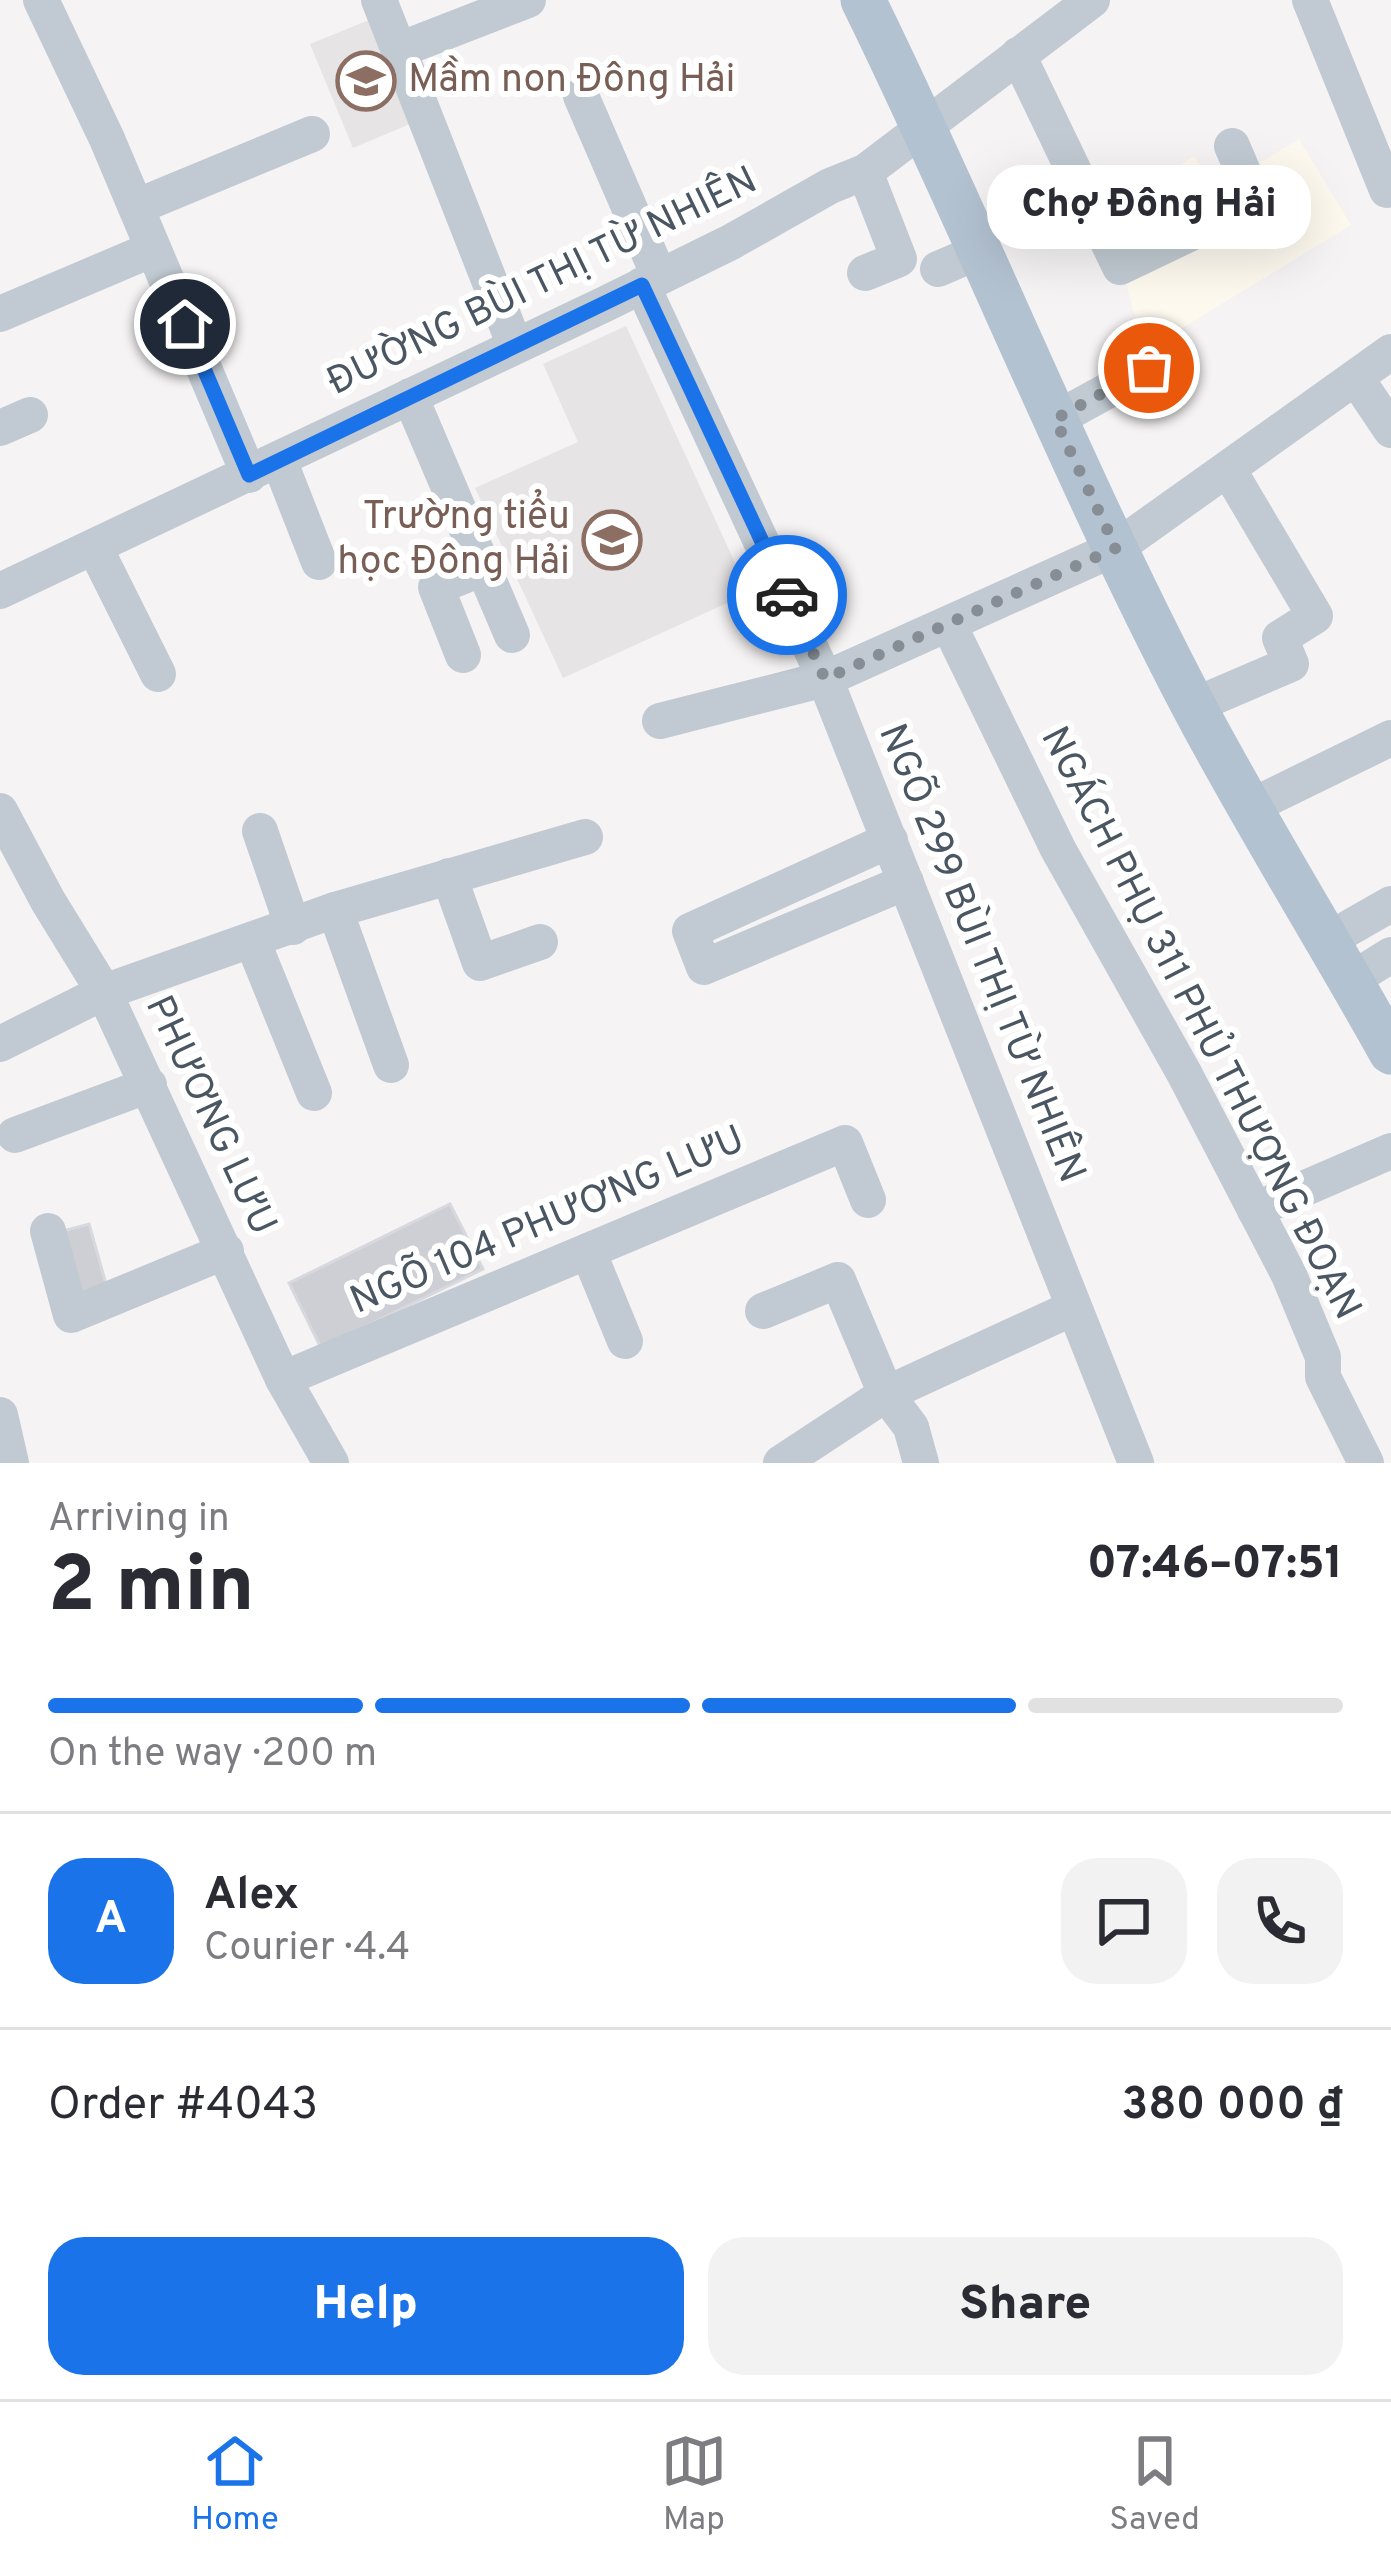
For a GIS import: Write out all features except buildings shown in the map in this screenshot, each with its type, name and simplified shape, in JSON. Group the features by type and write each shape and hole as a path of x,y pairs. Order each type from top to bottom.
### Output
{"main road":[{"path":"863,0 924,124 958,261 1055,419 1193,706 1391,1052"}],"street":[{"path":"41,0 153,249 264,467 319,562"},
{"path":"379,0 515,346"},
{"path":"399,50 528,0"},
{"name":"ĐƯỜNG BÙI THỊ TỪ NHIÊN","path":"0,591 650,281 865,172 1092,0"},
{"path":"1310,0 1387,190"},
{"path":"1018,55 1120,267 1256,202 1232,146"},
{"name":"NGÕ 299 BÙI THỊ TỪ NHIÊN","path":"581,96 650,281 825,679 1136,1463"},
{"path":"136,207 311,134"},
{"path":"865,172 899,260 865,273"},
{"path":"0,314 153,249"},
{"path":"661,721 825,679 1116,548 1391,352"},
{"path":"1055,419 1149,368"},
{"path":"1356,377 1391,430"},
{"path":"410,396 512,635"},
{"path":"1193,706 1291,664 1280,638 1315,616 1228,469"},
{"path":"95,548 158,674"},
{"path":"463,655 436,587 483,568"},
{"name":"NGÁCH PHỤ 311 PHỦ THƯỢNG ĐOẠN","path":"949,626 1058,849 1184,1073 1288,1275 1323,1357 1323,1377 1366,1463"},
{"path":"1252,806 1391,738"},
{"name":"PHƯƠNG LƯU","path":"0,811 104,992 283,1378 331,1463"},
{"path":"260,830 293,927"},
{"path":"0,1044 104,992 335,910 585,837"},
{"path":"890,840 690,931 704,967 906,882"},
{"path":"449,876 480,964 540,943"},
{"path":"1328,940 1391,904"},
{"path":"335,910 391,1065"},
{"path":"252,940 314,1093"},
{"path":"1351,980 1391,955"},
{"path":"14,1135 148,1085"},
{"name":"NGÕ 104 PHƯƠNG LƯU","path":"283,1378 844,1143 868,1200"},
{"path":"1255,1210 1391,1151"},
{"path":"48,1231 71,1315 226,1251"},
{"path":"588,1251 626,1341"},
{"path":"763,1311 838,1280 886,1394 911,1427 921,1463"},
{"path":"781,1463 886,1394 1073,1308"},
{"path":"0,1415 11,1463"}],"shaded area":[{"name":"Mầm non Đông Hải","path":"379,16 422,119 353,148 310,44"},
{"path":"1299,139 1351,225 1179,330 1149,368 1106,210 1194,156 1216,190"},
{"name":"Trường tiểu học Đông Hải","path":"626,326 749,593 563,678 475,488 578,442 543,364"}],"way so far":[{"path":"787,595 825,679 1116,548 1055,419 1149,368"}],"place":[{"name":"Mầm non Đông Hải","path":"366,81"},
{"name":"Chợ Đông Hải","path":"1149,368"},
{"name":"Trường tiểu học Đông Hải","path":"612,540"}],"route":[{"path":"185,324 249,475 642,285 787,595"}]}
